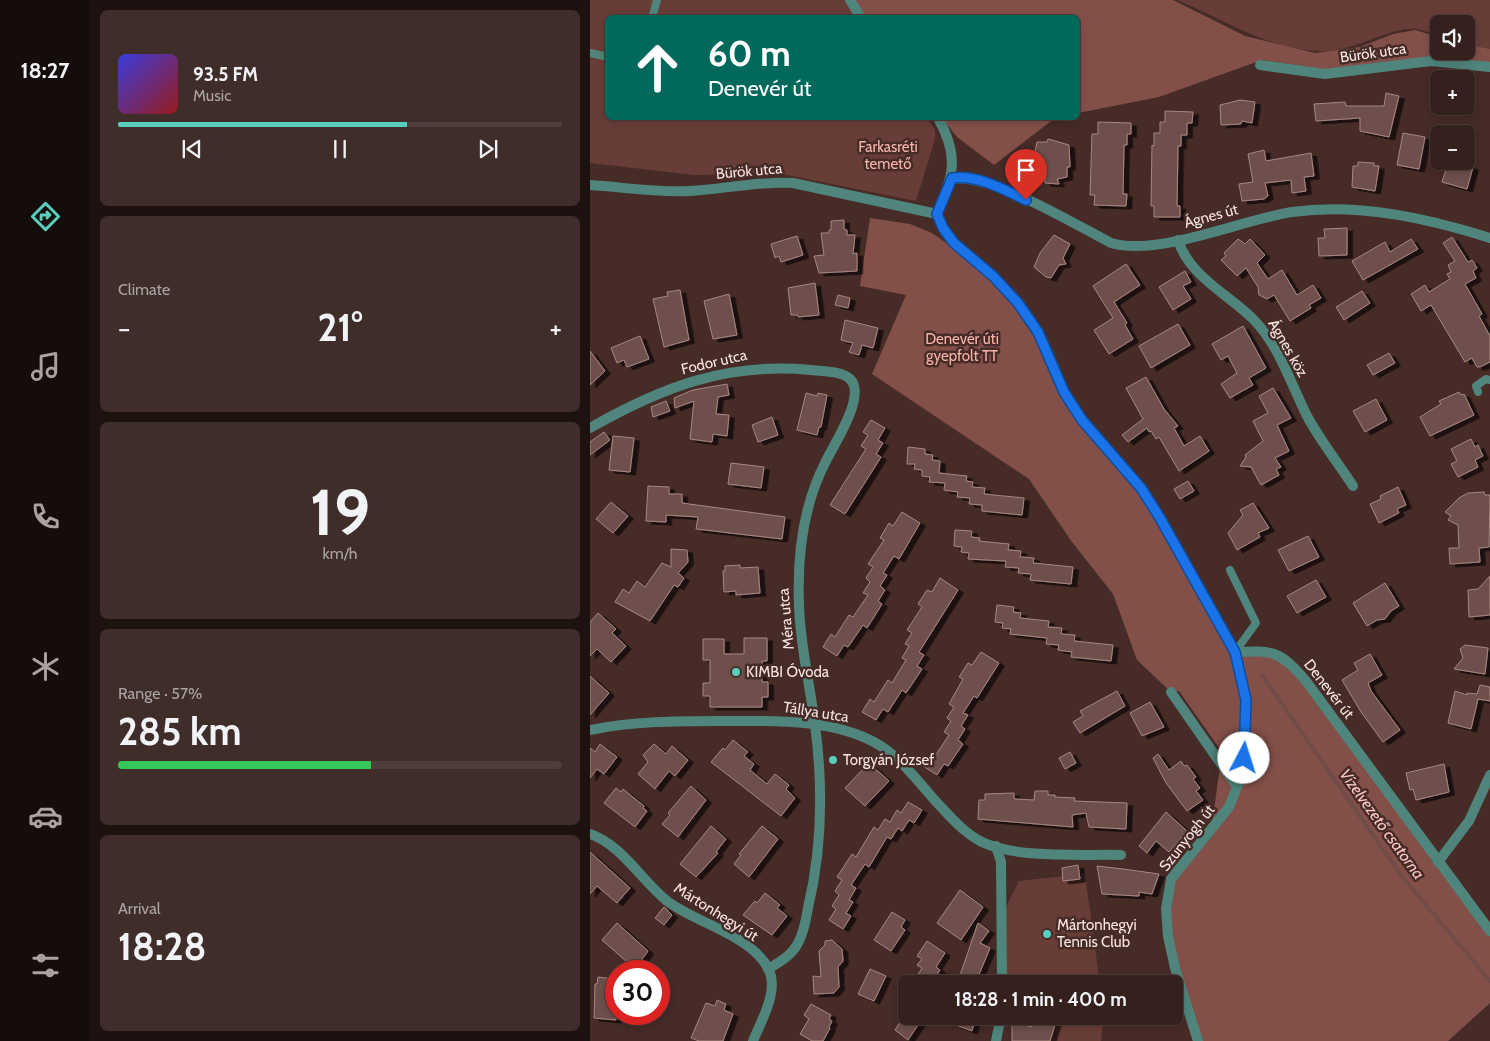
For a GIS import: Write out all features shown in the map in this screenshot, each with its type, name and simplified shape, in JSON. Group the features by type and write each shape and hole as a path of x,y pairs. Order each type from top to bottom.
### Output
{"street":[{"path":"850,0 859,15"},
{"name":"Bürök utca","path":"1260,65 1325,74 1432,61 1490,67"},
{"path":"939,120 945,129 952,153 952,178 937,214 943,228 954,243 993,276 1018,303 1038,332 1064,392 1082,420 1141,488 1160,518 1235,652"},
{"name":"Ágnes út","path":"952,178 970,178 999,187 1111,243 1124,247 1142,248 1251,220 1293,212 1349,210 1407,216 1490,238"},
{"name":"Bürök utca","path":"590,185 686,191 720,189 771,181 793,182 937,214"},
{"name":"Ágnes köz","path":"1178,240 1185,257 1192,267 1248,314 1262,330 1282,363 1308,417 1353,486"},
{"name":"Fodor utca","path":"590,428 634,403 687,382 730,371 756,368 795,369 837,374 852,381"},
{"name":"Méra utca","path":"768,968 784,960 798,943 811,897 819,827 820,789 815,724 800,625 798,574 800,547 803,527 817,482 852,409 856,394 852,381"},
{"name":"Denevér út","path":"1235,652 1259,651 1275,653 1288,660 1306,681 1490,931"},
{"name":"Szunyogh út","path":"1198,1041 1168,936 1166,909 1171,879 1229,807 1242,774 1246,742 1246,700 1235,652"},
{"path":"1171,692 1236,787"},
{"name":"Tállya utca","path":"590,730 616,725 663,721 770,721 815,724 854,733 876,743 898,760 963,830 982,842 1033,853 1121,855"},
{"path":"1438,862 1469,822 1490,774"},
{"name":"Mártonhegyi út","path":"590,834 603,839 614,847 666,900 691,917 750,948 768,968"},
{"path":"996,846 1001,862 1002,975"},
{"path":"753,1041 770,998 771,983 768,968"},
{"path":"996,1041 999,1025"}],"lane":[{"path":"653,15 657,0"},
{"path":"590,53 605,56"},
{"path":"1478,392 1476,386 1486,379 1490,380"},
{"path":"1230,570 1256,623 1235,652"}],"green space":[{"name":"Farkasréti temető","path":"590,0 847,0 858,15 605,15 605,120 928,120 935,130 935,139 916,201 777,173 695,175 590,163"},
{"path":"855,0 1173,0 1245,36 1315,53 1360,47 1393,34 1415,30 1430,34 1430,59 1390,61 1329,70 1262,60 1159,97 1080,113 1080,15 865,15"},
{"path":"1177,0 1490,0 1490,49 1475,46 1475,15 1430,15 1430,33 1409,29 1387,34 1339,50 1328,51 1288,47 1269,41"},
{"path":"1475,46 1490,49 1490,64 1443,60 1475,60"},
{"path":"944,120 1052,120 994,165 957,137"},
{"name":"Denevér úti gyepfolt TT","path":"870,218 910,224 932,233 993,276 1018,303 1064,392 1141,489 1235,652 1287,660 1490,931 1490,1003 1448,1041 1198,1041 1183,988 1183,975 1179,975 1168,936 1171,879 1210,839 1222,752 1179,691 1171,692 1137,660 1113,594 1072,542 1029,479 872,374 906,295 860,286"},
{"name":"Mártonhegyi Tennis Club","path":"1085,874 1099,975 1002,975 1001,917 1019,881"},
{"path":"1041,1025 1103,1025 1101,1041 1037,1041"}],"building":[{"path":"1386,93 1399,96 1389,137 1360,131 1360,118 1316,121 1314,104 1345,102 1346,106 1384,106"},
{"path":"1240,100 1255,102 1252,123 1242,121 1241,124 1221,125 1220,105"},
{"path":"1165,111 1193,112 1192,123 1187,123 1187,135 1181,135 1181,146 1178,146 1177,206 1180,206 1180,217 1154,217 1154,206 1151,206 1152,145 1154,146 1154,133 1160,133 1160,122 1165,122"},
{"path":"1098,122 1131,123 1131,134 1127,134 1127,145 1124,145 1123,194 1127,194 1126,206 1094,205 1095,195 1090,195 1092,134 1098,134"},
{"path":"1403,133 1425,137 1419,169 1397,165"},
{"path":"1048,139 1069,145 1070,167 1067,167 1067,177 1057,179 1059,184 1045,183 1045,177 1037,179 1033,161 1037,142 1047,142"},
{"path":"1264,150 1266,161 1311,153 1314,176 1304,177 1306,191 1292,193 1291,180 1265,183 1268,196 1264,199 1242,201 1239,184 1253,182 1248,154"},
{"path":"1358,162 1374,163 1374,166 1379,166 1375,191 1352,187 1353,166 1358,166"},
{"path":"1446,170 1472,170 1467,189 1442,182"},
{"path":"844,220 844,229 847,230 847,235 855,235 853,254 857,253 857,271 819,273 814,256 824,255 821,233 829,233 831,221"},
{"path":"1347,228 1347,255 1319,256 1318,238 1325,238 1324,229"},
{"path":"1054,235 1070,244 1063,258 1066,264 1059,265 1051,278 1046,277 1034,267 1040,253"},
{"path":"797,236 803,255 781,262 779,256 775,258 771,244"},
{"path":"1452,237 1468,262 1472,260 1477,268 1473,271 1476,278 1465,284 1482,314 1479,316 1490,336 1490,362 1480,367 1477,367 1472,358 1465,362 1431,305 1421,311 1411,294 1425,285 1429,292 1450,279 1447,274 1451,272 1448,265 1455,261 1443,243"},
{"path":"1238,239 1245,244 1250,239 1265,255 1257,263 1268,279 1282,270 1297,295 1313,285 1321,298 1309,305 1311,308 1290,321 1274,295 1267,299 1259,295 1258,287 1246,268 1237,276 1221,260 1226,256 1224,253"},
{"path":"1411,239 1418,249 1363,280 1352,261 1385,242 1390,252"},
{"path":"1126,264 1140,285 1114,302 1127,323 1125,325 1133,339 1109,354 1094,330 1113,318 1093,286"},
{"path":"1185,271 1191,282 1183,286 1191,299 1173,310 1159,287"},
{"path":"815,283 819,315 798,317 797,315 791,315 788,288"},
{"path":"680,290 689,340 664,347 653,299 668,296 667,292"},
{"path":"1362,291 1370,303 1344,320 1336,307"},
{"path":"729,294 737,335 713,339 704,301"},
{"path":"838,295 850,298 848,308 835,305"},
{"path":"845,320 878,328 873,348 862,345 859,355 849,352 853,343 841,340"},
{"path":"1178,324 1190,345 1151,368 1139,346"},
{"path":"1243,326 1266,368 1249,378 1253,385 1230,398 1221,384 1237,373 1228,356 1221,360 1212,344"},
{"path":"640,336 649,359 627,367 624,360 617,363 611,348"},
{"path":"590,351 605,371 590,385"},
{"path":"1389,353 1395,363 1373,375 1367,365"},
{"path":"1146,377 1164,409 1178,426 1174,428 1184,446 1200,436 1209,451 1179,471 1159,437 1156,439 1147,428 1128,442 1122,435 1143,419 1126,388"},
{"path":"727,384 729,395 718,397 716,414 729,415 727,436 713,434 712,442 690,439 694,401 675,408 674,398 693,390"},
{"path":"1273,388 1291,418 1277,425 1289,451 1275,458 1281,467 1276,469 1279,475 1261,485 1251,467 1240,466 1246,457 1245,455 1263,441 1253,421 1268,413 1259,396"},
{"path":"1459,392 1461,395 1464,394 1474,415 1430,436 1420,417 1441,404 1439,401"},
{"path":"806,393 817,396 818,393 827,395 821,427 819,427 817,435 797,430"},
{"path":"1376,399 1387,420 1365,432 1353,411"},
{"path":"666,401 670,411 653,417 651,407"},
{"path":"772,417 778,435 758,442 752,425"},
{"path":"871,420 885,428 878,440 883,443 876,454 881,457 845,514 830,505 866,449 861,446 868,435 863,432"},
{"path":"604,432 610,440 590,455 590,442"},
{"path":"613,436 634,438 630,472 609,470"},
{"path":"1471,439 1475,447 1478,445 1483,456 1475,460 1478,467 1458,477 1451,464 1457,461 1451,449"},
{"path":"908,447 925,449 925,454 933,455 932,460 940,461 939,473 967,476 966,481 973,482 972,487 985,488 984,494 1024,498 1022,515 982,511 982,505 969,504 970,498 957,497 958,492 944,490 945,483 929,482 930,477 922,476 922,470 914,469 915,464 907,464"},
{"path":"731,463 764,467 761,488 728,484"},
{"path":"1188,481 1194,491 1180,499 1174,489"},
{"path":"648,486 669,487 669,494 682,494 682,503 785,517 782,539 696,529 698,517 666,515 666,522 646,521"},
{"path":"1398,487 1406,505 1397,509 1399,513 1379,523 1370,504 1381,499 1380,496"},
{"path":"1484,492 1485,495 1490,495 1489,547 1479,548 1480,562 1450,564 1449,548 1459,548 1458,525 1448,520 1451,516 1445,512 1459,498 1468,493"},
{"path":"611,502 628,516 613,533 596,519"},
{"path":"1253,503 1269,528 1258,533 1260,537 1237,550 1228,533 1243,515 1240,510"},
{"path":"902,512 920,523 899,559 894,556 883,573 887,575 880,586 885,590 878,601 882,604 867,628 863,625 848,647 844,645 837,656 823,647 831,634 835,637 849,615 853,617 868,595 863,593 870,582 866,578 873,567 868,564 884,540 880,538 889,523 893,526"},
{"path":"955,530 972,531 971,537 980,538 979,541 1009,544 1008,550 1021,551 1020,557 1034,558 1033,563 1073,567 1071,584 1030,580 1031,574 1018,573 1019,568 1005,567 1006,561 968,559 969,553 961,552 962,547 954,546"},
{"path":"1308,536 1319,557 1289,571 1278,550"},
{"path":"671,549 687,550 688,562 678,573 684,578 678,587 674,585 650,621 615,602 623,589 629,593 637,581 645,587 662,563 671,567"},
{"path":"740,565 740,568 758,567 760,593 736,595 736,591 724,592 723,571 725,571 725,566"},
{"path":"1490,576 1490,615 1469,617 1468,590 1478,589"},
{"path":"940,578 958,590 919,652 924,655 917,666 922,669 906,693 902,690 888,712 883,709 876,720 862,712 870,699 874,702 888,680 892,683 906,660 902,658 909,646 905,644 912,633 907,630 922,607 918,604 927,590 932,592"},
{"path":"1316,580 1326,597 1297,613 1287,596"},
{"path":"1385,583 1399,606 1391,611 1385,619 1377,620 1367,626 1353,603"},
{"path":"997,605 1014,607 1013,612 1021,613 1020,618 1049,621 1048,627 1062,628 1061,634 1075,635 1074,641 1113,645 1111,661 1071,657 1072,652 1058,650 1059,645 1046,644 1047,638 1010,634 1011,629 1002,628 1003,623 995,622"},
{"path":"598,613 616,629 612,633 626,646 611,662 597,649 590,656 590,622"},
{"name":"KIMBI Óvoda","path":"744,638 767,638 767,661 762,661 762,682 768,682 768,697 762,697 762,707 710,707 710,696 703,696 703,683 710,683 710,660 703,660 703,639 724,639 724,654 744,654"},
{"path":"1465,645 1488,648 1485,674 1454,669 1463,658 1460,649"},
{"path":"981,652 999,663 977,698 974,696 963,713 968,715 961,726 965,729 958,740 963,744 948,766 944,764 937,775 923,766 931,754 935,756 949,735 944,732 951,721 947,718 954,707 949,704 963,679 959,677 968,663 972,665"},
{"path":"1370,654 1382,675 1368,683 1371,691 1400,730 1383,742 1361,712 1342,680 1358,670 1354,663"},
{"path":"590,676 609,693 590,715"},
{"path":"1480,685 1490,687 1490,701 1478,699 1471,729 1448,723 1455,691 1467,695 1467,693 1477,694"},
{"path":"1117,691 1125,706 1080,733 1073,722 1083,716 1080,711"},
{"path":"1150,702 1164,727 1142,736 1130,713"},
{"path":"733,740 748,752 744,756 754,764 750,770 767,784 775,774 789,785 786,789 795,798 781,816 711,762"},
{"path":"600,744 617,757 604,774 597,769 590,778 590,748 595,752"},
{"path":"654,744 666,754 672,746 688,760 675,776 669,771 655,789 638,774 648,762 643,755"},
{"path":"1070,752 1076,763 1065,769 1059,758"},
{"path":"1158,754 1169,770 1181,761 1184,766 1187,765 1196,777 1193,779 1200,788 1196,791 1203,800 1187,811 1166,783 1153,758"},
{"path":"869,763 889,781 865,806 845,788"},
{"path":"1444,764 1449,792 1416,800 1413,789 1410,790 1406,773"},
{"path":"691,786 706,800 678,837 662,824 670,815 668,813"},
{"path":"616,788 621,792 623,789 644,806 643,808 647,811 635,827 604,803"},
{"path":"1035,791 1048,791 1048,795 1075,798 1074,801 1127,803 1126,829 1089,827 1086,813 1072,815 1073,827 978,819 979,800 985,800 985,794 1014,793 1014,799 1034,800"},
{"path":"908,802 922,810 914,823 909,820 902,831 898,828 891,839 887,837 869,867 865,864 851,885 856,888 849,900 853,902 846,913 851,916 843,929 829,920 836,909 832,906 839,895 835,891 842,880 837,877 852,854 856,857 874,827 878,830 885,819 890,822 897,810 901,813"},
{"path":"1166,812 1187,831 1169,852 1156,841 1147,853 1139,846"},
{"path":"711,826 726,839 716,852 718,853 696,877 680,864"},
{"path":"762,826 778,839 749,877 734,864 741,855 739,854"},
{"path":"590,852 630,888 617,903 597,886 590,894"},
{"path":"1078,865 1080,879 1063,881 1062,868"},
{"path":"1097,866 1159,874 1152,894 1139,892 1139,896 1102,894"},
{"path":"960,890 983,907 961,940 937,923"},
{"path":"765,893 780,905 777,908 787,916 772,935 743,915"},
{"path":"664,907 672,915 664,925 655,918"},
{"path":"892,912 905,920 901,927 905,930 891,951 874,940"},
{"path":"617,923 648,951 642,960 625,960 602,940"},
{"path":"978,923 989,931 980,943 990,948 979,975 960,975"},
{"path":"832,940 842,949 843,961 838,967 839,987 834,993 814,994 813,976 821,977 819,951 825,945 825,941"},
{"path":"927,941 945,953 936,967 940,970 937,975 918,975 922,968 917,965 922,959 917,956"},
{"path":"870,969 886,976 874,1001 858,994"},
{"path":"598,977 605,978 605,1019 594,1018 595,984 597,984"},
{"path":"717,1000 726,1004 724,1010 733,1014 723,1041 699,1041 691,1038 706,1003 715,1006"},
{"path":"811,1004 831,1015 829,1019 832,1021 830,1028 823,1041 812,1041 800,1034 809,1019 804,1015"},
{"path":"898,1025 918,1025 908,1040 895,1030"},
{"path":"956,1025 974,1025 972,1031"},
{"path":"1012,1025 1032,1027 1033,1025 1055,1025 1050,1041 1012,1041"}],"waterway":[{"name":"Vízelvezető csatorna","path":"1262,675 1400,874 1490,981"}],"place":[{"name":"KIMBI Óvoda","path":"736,672"},
{"name":"Torgyán József","path":"833,760"},
{"name":"Mártonhegyi Tennis Club","path":"1047,934"}],"route":[{"path":"1026,200 985,182 970,178 952,178 937,214 943,228 954,243 993,276 1018,303 1038,332 1064,392 1082,420 1141,488 1160,518 1235,652 1246,700 1244,758"}]}
